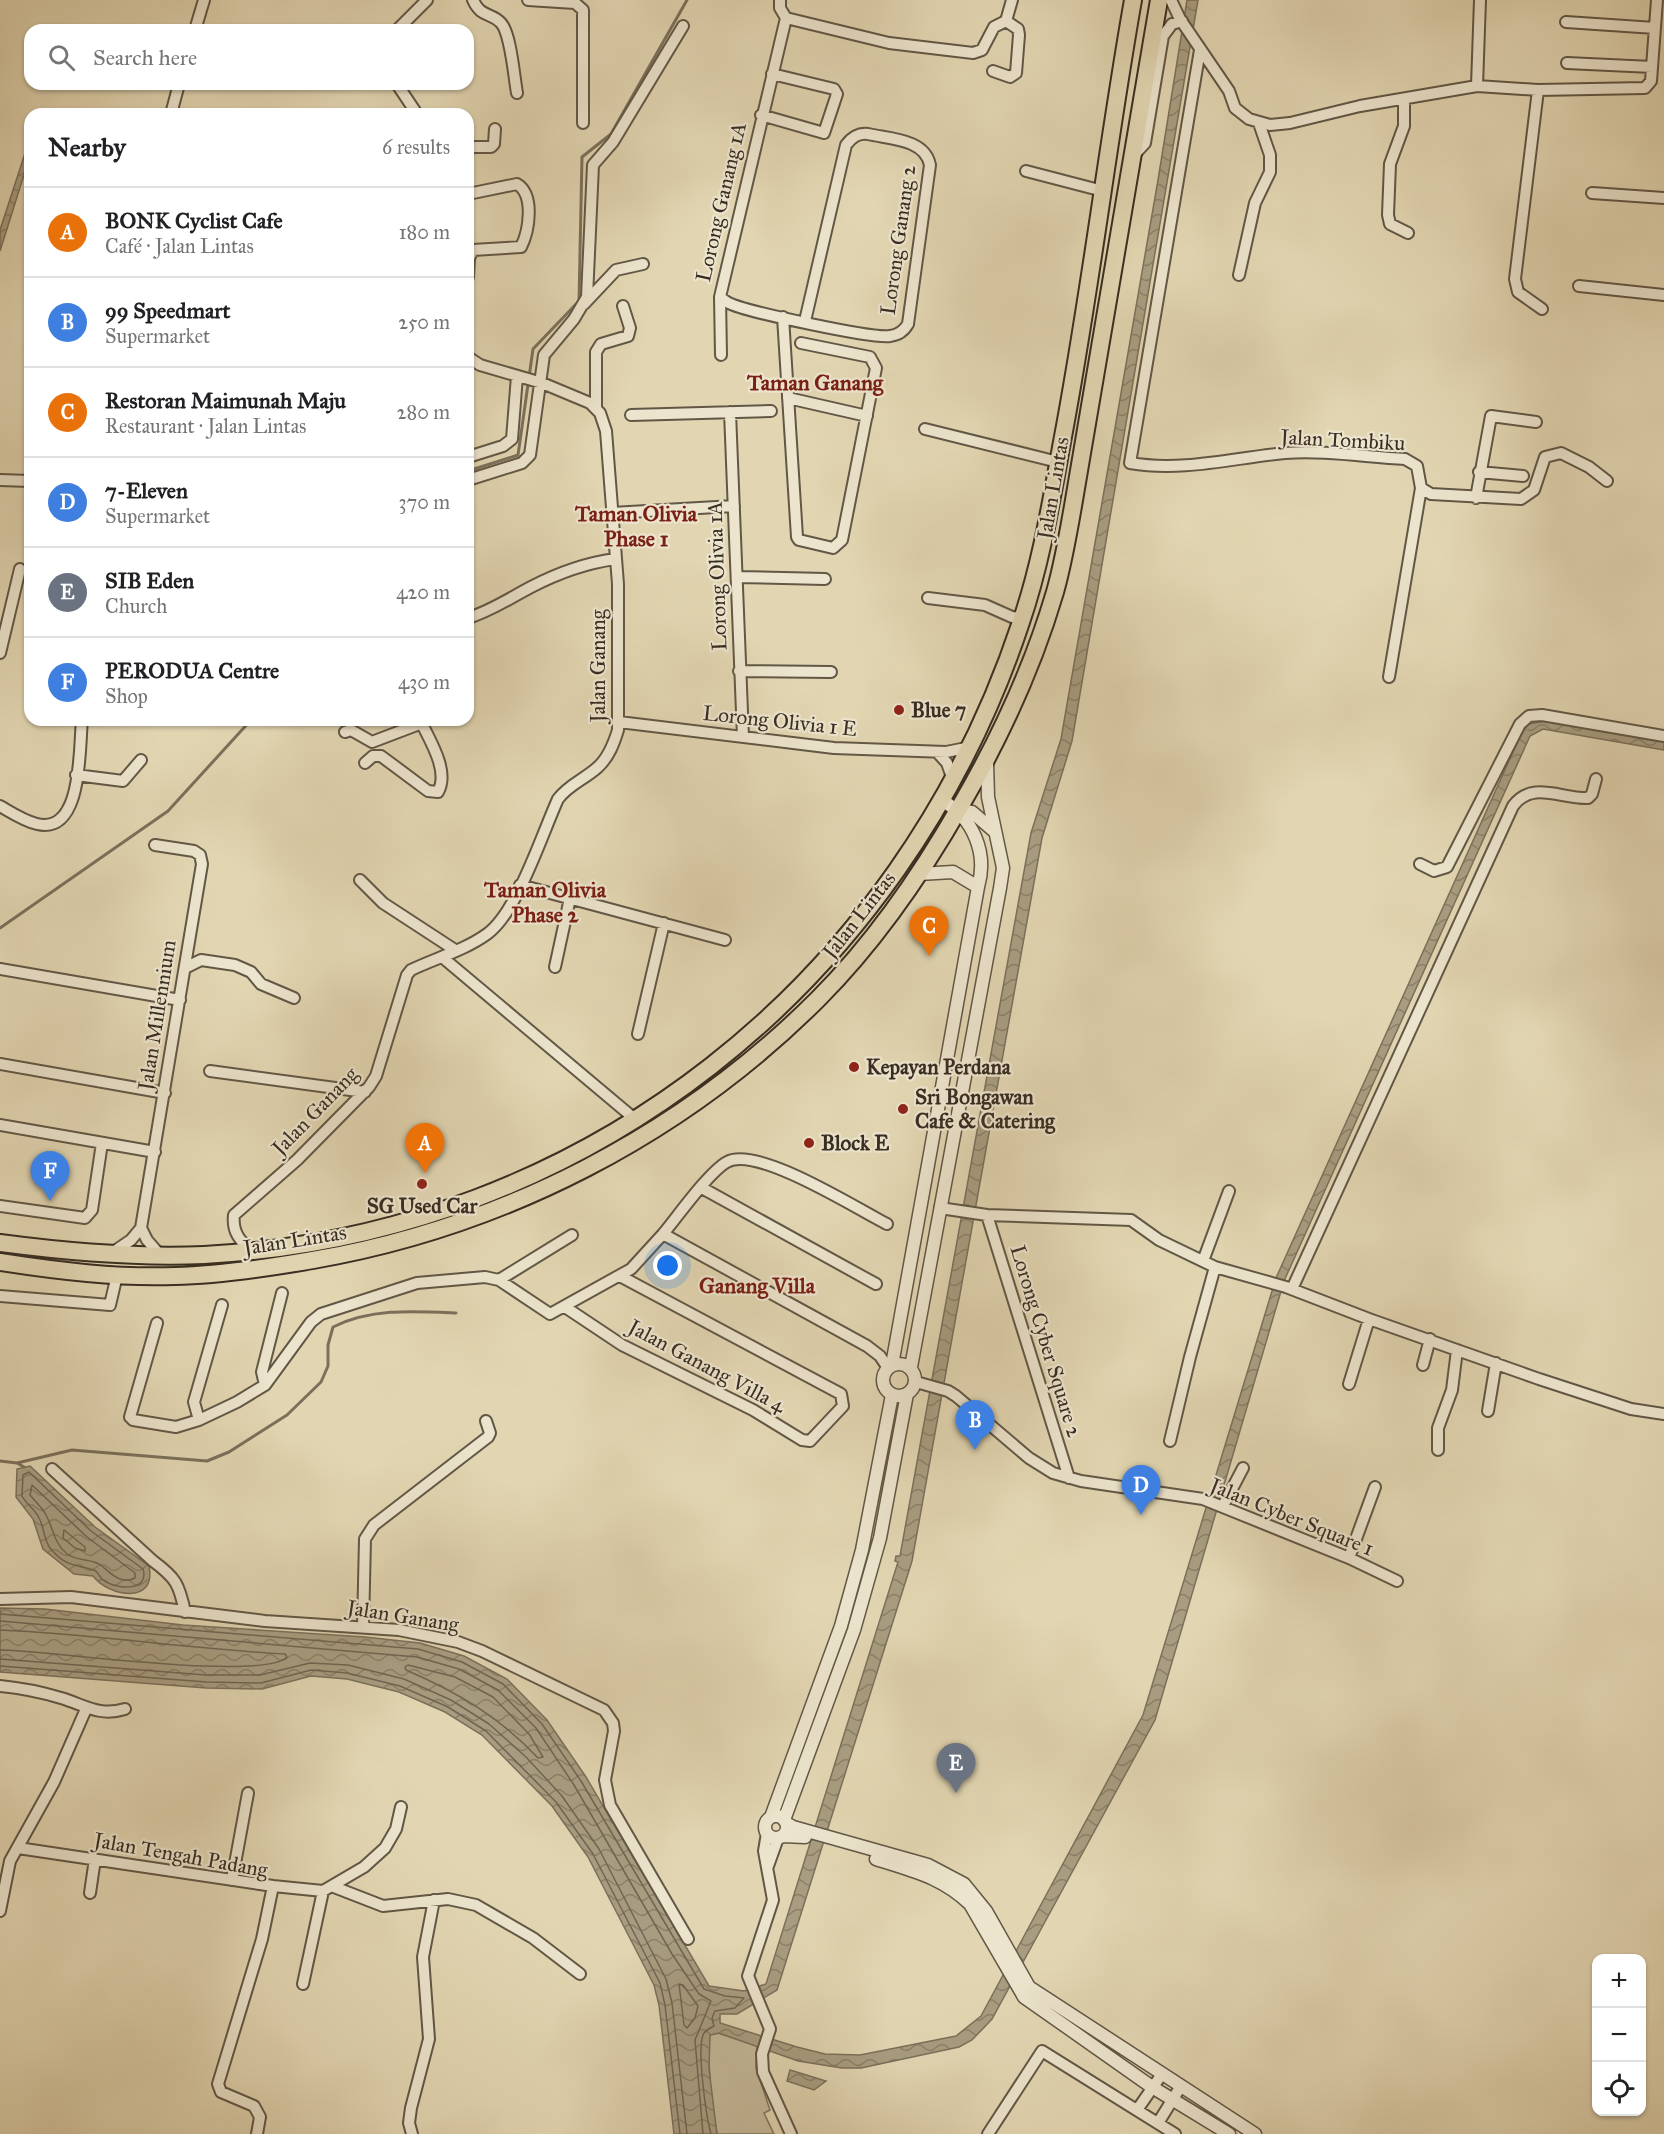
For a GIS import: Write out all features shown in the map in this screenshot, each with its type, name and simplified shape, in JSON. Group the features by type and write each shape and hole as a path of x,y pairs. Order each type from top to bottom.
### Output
{"highway":[{"name":"Jalan Lintas","path":"0,1243 109,1255 219,1254 354,1234 470,1200 535,1173 636,1120 741,1042 812,976 883,891 943,801 972,747 1023,618 1058,462 1133,0"},
{"name":"Jalan Lintas","path":"0,1262 117,1275 173,1276 237,1272 358,1252 476,1218 542,1190 608,1158 713,1089 753,1058 800,1016 875,934 919,874 987,761 1028,670 1044,627 1056,589 1069,526 1159,0"},
{"path":"1002,675 1025,634 1033,627 1044,627"},
{"path":"596,1143 598,1153 608,1158"}],"street":[{"path":"197,24 204,0"},
{"path":"403,24 427,0"},
{"path":"473,0 478,10 485,16 498,20 506,30 517,93"},
{"path":"528,0 575,3 583,10 583,123"},
{"path":"780,0 780,9 786,18 889,43 973,53 982,50 994,27 1006,21 1012,0"},
{"path":"1171,0 1197,45 1229,91 1235,108 1249,119 1259,123 1279,125 1343,110 1477,86 1538,90 1640,90 1649,87 1656,60 1657,0"},
{"path":"1477,86 1480,0"},
{"name":"Lorong Ganang 1A","path":"786,18 761,115 720,297 732,305 886,337"},
{"path":"993,71 1010,77 1016,73 1018,29 1006,21"},
{"path":"1134,155 1145,143 1148,133 1163,36 1172,24 1182,21"},
{"path":"1566,22 1655,28"},
{"path":"584,304 587,289 593,165 613,142 683,26"},
{"name":"Jalan Tombiku","path":"1197,45 1130,464 1149,467 1188,465 1294,453 1405,459 1417,466 1421,488"},
{"path":"1568,63 1656,60"},
{"path":"761,115 824,134 837,94 834,89 772,74"},
{"path":"173,108 177,90"},
{"path":"401,90 413,108"},
{"path":"1538,90 1515,279 1518,292 1542,309"},
{"path":"1404,99 1404,126 1390,164 1388,215 1390,224 1408,233"},
{"path":"1239,274 1255,203 1270,172 1270,155 1259,123"},
{"path":"474,147 491,147 494,144 495,129"},
{"name":"Lorong Ganang 2","path":"805,321 846,145 855,136 868,134 918,146 926,153 930,165 908,324 900,333 886,337"},
{"path":"1026,171 1103,191"},
{"path":"474,193 517,184 526,196 528,218 521,247 474,250"},
{"path":"1592,193 1664,198"},
{"path":"474,478 528,458 545,352 584,304 616,270 643,264"},
{"path":"1579,286 1664,295"},
{"path":"720,297 721,355"},
{"path":"474,361 480,365 540,382 596,407 596,352 601,344 628,336 630,328 623,306"},
{"path":"783,317 796,537 799,540 828,548 837,547 842,540 876,368 870,357 801,343"},
{"path":"474,455 503,446 512,439 519,377"},
{"path":"788,398 867,417"},
{"name":"Jalan Ganang","path":"219,1254 228,1245 235,1231 233,1220 237,1212 297,1160 366,1092 376,1076 407,975 411,970 476,941 497,926 520,885 558,799 605,759 614,742 619,722 615,559 606,431 596,407"},
{"path":"631,415 771,411"},
{"name":"Lorong Olivia 1A","path":"730,412 742,737"},
{"path":"1476,498 1491,416 1536,422"},
{"path":"925,429 1058,462"},
{"path":"1389,677 1421,488 1431,494 1476,498 1525,497 1534,490 1545,457 1561,453 1589,467 1607,481"},
{"path":"1479,472 1523,476"},
{"path":"0,480 24,481"},
{"path":"612,513 734,506"},
{"path":"474,616 564,573 590,563 615,559"},
{"path":"0,653 20,569"},
{"path":"737,577 825,579"},
{"path":"928,598 985,605 1012,617 1023,618"},
{"path":"740,671 831,672"},
{"path":"1420,864 1434,871 1447,867 1520,724 1529,716 1542,715 1664,736"},
{"name":"Lorong Olivia 1 E","path":"619,722 654,724 819,747 937,752 972,747"},
{"path":"0,806 36,824 49,825 58,822 70,810 81,726"},
{"path":"345,732 351,730 372,742 411,726"},
{"path":"365,764 373,756 381,756 428,791 438,792 441,781 439,764 423,726"},
{"path":"937,752 946,763 954,782"},
{"path":"76,775 123,781 141,760"},
{"path":"911,1367 1003,868 988,796 987,761"},
{"path":"1289,1288 1513,806 1518,799 1531,792 1587,798 1592,794 1596,779"},
{"path":"776,1835 766,1822 771,1817 841,1626 864,1541 892,1395 883,1383 890,1366 978,887 981,851 970,826 958,810 943,801"},
{"path":"958,810 972,812 995,832"},
{"name":"Jalan Millennium","path":"141,1228 202,858 194,851 155,845"},
{"path":"919,874 953,872 978,887"},
{"path":"360,880 383,903 455,950"},
{"path":"520,885 725,940"},
{"path":"555,967 570,898"},
{"path":"638,1034 664,923"},
{"path":"442,957 636,1120"},
{"path":"184,968 201,960 235,965 251,972 261,984 294,998"},
{"path":"0,969 180,1000"},
{"path":"0,1064 165,1093"},
{"path":"210,1071 366,1092"},
{"path":"0,1125 155,1152"},
{"path":"0,1206 81,1219 89,1215 92,1210 102,1143"},
{"path":"158,1323 130,1417 133,1420 176,1427 199,1420 265,1385 311,1322 321,1314 417,1283 485,1277 499,1280 546,1313 565,1307 620,1276 639,1262 722,1165 736,1159 755,1160 782,1169 887,1224"},
{"path":"702,1188 876,1284"},
{"path":"1203,1261 1229,1191"},
{"path":"940,1208 981,1215 1131,1220 1159,1240 1215,1267 1272,1282 1369,1319 1631,1409 1664,1414"},
{"name":"Lorong Cyber Square 2","path":"981,1215 1069,1478"},
{"path":"109,1255 131,1240 141,1228 147,1240 161,1256"},
{"path":"235,1231 242,1242 254,1250"},
{"path":"663,1234 867,1346 890,1366"},
{"path":"499,1280 572,1235"},
{"path":"1170,1441 1215,1267"},
{"path":"0,1296 110,1305 117,1275"},
{"name":"Jalan Ganang Villa 4","path":"565,1307 622,1345 753,1410 802,1440 810,1441 843,1407 841,1394 620,1276"},
{"path":"265,1385 262,1372 282,1293"},
{"path":"199,1420 194,1402 222,1305"},
{"path":"1348,1384 1369,1319"},
{"path":"1423,1365 1430,1339"},
{"path":"1438,1450 1436,1438 1452,1390 1457,1350"},
{"path":"890,1366 902,1363 911,1367 921,1384 907,1394 892,1395"},
{"path":"1488,1411 1496,1363"},
{"name":"Jalan Cyber Square 1","path":"921,1384 948,1391 1029,1458 1053,1473 1069,1478 1203,1499 1349,1558 1397,1581"},
{"path":"791,2134 763,2072 762,2054 769,2035 768,2022 751,1987 748,1970 773,1900 764,1851 776,1835 787,1830 785,1821 854,1630 880,1538 907,1394"},
{"path":"363,1627 366,1539 374,1525 488,1437 490,1433 486,1421"},
{"path":"1221,1506 1243,1468"},
{"path":"52,1469 153,1561 171,1574 178,1583 185,1612"},
{"path":"1349,1558 1375,1487"},
{"name":"Jalan Ganang","path":"0,1599 71,1597 185,1612 399,1630 458,1642 482,1651 604,1710 613,1723 614,1731 605,1780 610,1805 688,1939"},
{"path":"0,1686 62,1698 80,1704 86,1709 106,1713 125,1709"},
{"path":"0,1911 4,1878 54,1782 86,1709"},
{"path":"232,1880 248,1792"},
{"path":"303,1984 329,1889 364,1867 385,1848 396,1829 401,1807"},
{"path":"771,1817 780,1816 799,1832 944,1882 970,1904 1004,1953 1024,1997 1152,2087 1229,2134"},
{"path":"776,1835 799,1832"},
{"name":"Jalan Tengah Padang","path":"18,1848 273,1886 262,1939 218,2084 221,2092 254,2106 260,2118 257,2134"},
{"path":"90,1893 95,1859"},
{"path":"273,1886 329,1889 383,1906 434,1900 460,1900 492,1913 533,1938 580,1974"},
{"path":"412,2134 409,2122 411,2108 429,2038 423,1957 434,1900"},
{"path":"1020,1984 1256,2134"},
{"path":"988,2134 1042,2051 1174,2134"},
{"path":"1137,2110 1161,2074"},
{"path":"1158,2123 1181,2086"}],"shaded area":[{"path":"718,2033 757,2046 756,2068 770,2110 764,2113 774,2134 717,2134 711,2099 708,2040 710,2035"}],"water":[{"path":"1187,0 1198,0 1072,741 1042,838 912,1561 777,1990 737,2014 720,2014 720,2023 825,2054 860,2055 956,2036 981,2016 1143,1715 1276,1278 1522,732 1529,724 1546,721 1664,741 1664,750 1543,729 1530,736 1284,1281 1155,1720 992,2019 972,2040 959,2047 861,2068 842,2068 798,2061 719,2033 710,2035 709,2069 717,2134 674,2134 659,2005 654,1985 588,1857 552,1806 482,1735 445,1712 399,1692 347,1679 311,1676 262,1689 206,1688 0,1672 0,1608 45,1609 183,1625 365,1637 420,1643 464,1656 507,1679 547,1720 586,1777 709,1986 744,1991 766,1984 898,1562 895,1561 896,1556 900,1556 1031,833 1061,739"},
{"path":"24,156 24,175 0,251 0,230"},
{"path":"30,1466 95,1527 149,1566 150,1578 146,1587 130,1594 110,1589 93,1576 74,1574 43,1549 33,1519 16,1497 17,1469"},
{"path":"790,2070 826,2081 814,2090 787,2081"}],"waterway":[{"path":"474,469 518,455 533,349 579,301 582,157 611,134 687,0"},
{"path":"0,928 168,811 246,726"},
{"path":"17,1463 72,1450 207,1461 229,1452 287,1415 321,1382 328,1366 328,1345 333,1327 362,1317 393,1312 456,1313"},
{"path":"0,1461 17,1463 24,1467"}],"place":[{"name":"Blue 7","path":"899,710"},
{"name":"Restoran Maimunah Maju","path":"929,956"},
{"name":"Kepayan Perdana","path":"854,1067"},
{"name":"Sri Bongawan Cafe & Catering","path":"903,1109"},
{"name":"Block E","path":"809,1143"},
{"name":"BONK Cyclist Cafe","path":"425,1173"},
{"name":"SG Used Car","path":"422,1184"},
{"name":"PERODUA Centre","path":"50,1201"},
{"name":"99 Speedmart","path":"975,1450"},
{"name":"7-Eleven","path":"1141,1515"},
{"name":"SIB Eden","path":"956,1793"}],"district":[{"name":"Taman Ganang","path":"815,382"},
{"name":"Taman Olivia Phase 1","path":"636,526"},
{"name":"Taman Olivia Phase 2","path":"545,902"},
{"name":"Ganang Villa","path":"757,1285"}]}
